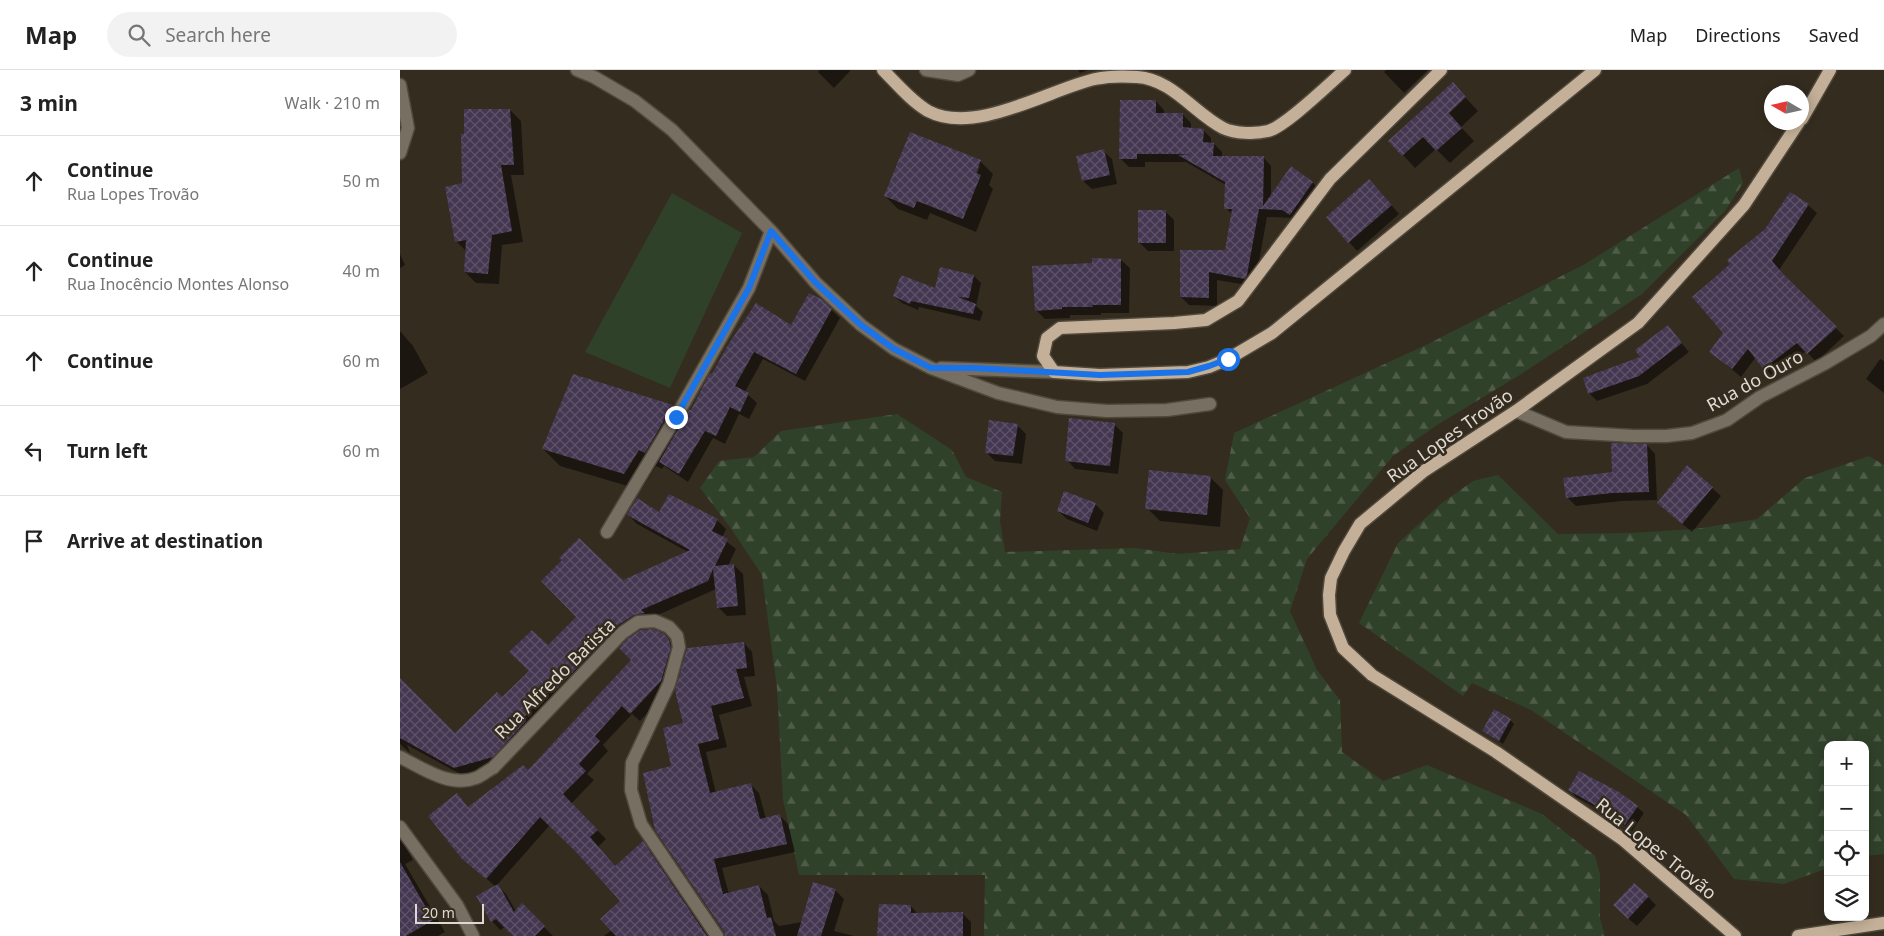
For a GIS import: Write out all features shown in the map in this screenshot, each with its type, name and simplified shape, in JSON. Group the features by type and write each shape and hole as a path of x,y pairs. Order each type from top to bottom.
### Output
{"main road":[{"path":"883,70 906,93 928,111 954,118 984,115 1013,109 1095,79 1119,76 1139,77 1159,81 1225,129 1248,133 1270,131 1284,122 1345,70"},
{"path":"1441,70 1330,179 1238,301 1206,320 1060,328 1047,338 1043,356 1054,372 1100,375 1188,372 1228,359 1272,332 1595,70"},
{"path":"1809,107 1830,70"},
{"name":"Rua Lopes Trovão","path":"1735,936 1622,839 1496,752 1372,675 1343,648 1335,631 1330,615 1331,578 1360,524 1424,471 1516,411 1638,323 1744,205 1794,130"},
{"path":"1798,936 1884,923"}],"street":[{"path":"577,70 594,77 635,101 672,130 771,231 816,283 861,325 894,349 931,368 998,393 1057,407 1107,411 1167,410 1210,404"},
{"path":"926,70 958,75 969,70"},
{"path":"400,85 408,128 400,153"},
{"path":"607,532 676,417 749,288 771,231"},
{"name":"Rua do Ouro","path":"1516,411 1566,432 1634,436 1666,436 1692,433 1727,420 1760,397 1824,364 1871,336 1884,324"},
{"path":"931,368 1054,372"},
{"name":"Rua Alfredo Batista","path":"400,757 442,778 462,781 476,778 493,768 622,633 638,622 655,621 669,627 677,636 679,648 669,684 632,763 630,790 641,824 717,936"},
{"path":"400,827 482,936"},
{"path":"457,905 473,936"}],"green space":[{"path":"1739,168 1743,183 1725,211 1642,294 1523,373 1437,425 1393,456 1307,559 1290,611 1317,670 1340,700 1342,752 1383,781 1427,765 1542,814 1595,856 1600,874 1600,919 1605,936 984,936 985,875 799,875 783,799 777,688 762,575 730,527 700,488 719,461 754,457 781,431 897,414 952,450 966,477 1002,492 1000,521 1005,552 1135,548 1178,554 1240,549 1250,518 1225,480 1234,433 1426,345 1585,264"},
{"path":"672,193 742,233 670,388 585,352"},
{"path":"1869,456 1884,465 1884,854 1869,856 1869,741 1824,741 1824,869 1784,884 1734,879 1686,815 1531,710 1472,683 1463,696 1359,623 1398,543 1442,503 1473,481 1498,475 1558,534 1631,533 1695,529 1757,519 1805,478"}],"building":[{"path":"1453,82 1466,97 1449,113 1462,128 1436,151 1423,137 1402,156 1388,141"},
{"path":"1120,100 1156,100 1156,113 1183,113 1183,127 1204,129 1203,142 1214,143 1213,156 1264,156 1263,206 1291,166 1313,182 1290,215 1282,210 1259,209 1245,279 1209,272 1209,298 1180,297 1180,250 1225,250 1232,209 1224,209 1225,182 1178,155 1191,154 1137,154 1137,159 1119,159"},
{"path":"464,109 510,109 514,165 501,165 512,231 492,235 488,274 464,272 466,240 455,242 445,187 462,183 461,134 464,134"},
{"path":"910,132 981,160 976,173 981,175 963,219 917,201 914,208 884,196"},
{"path":"1104,149 1110,175 1082,181 1076,156"},
{"path":"1369,179 1392,205 1348,243 1326,217"},
{"path":"1790,192 1809,204 1772,261 1837,327 1807,354 1797,343 1763,369 1748,349 1732,369 1709,352 1723,333 1692,297 1730,264 1727,260 1765,229"},
{"path":"1138,210 1166,210 1166,243 1138,243"},
{"path":"1092,258 1121,259 1121,305 1062,307 1062,309 1035,311 1032,266 1092,263"},
{"path":"940,267 974,275 969,298 958,297 976,304 973,314 911,301 910,304 893,296 901,275 935,288"},
{"path":"809,293 823,300 832,309 796,374 754,352 735,386 749,393 740,412 730,407 716,436 705,431 679,474 659,462 689,410 691,410 710,373 712,374 728,345 756,303 791,325"},
{"path":"1668,325 1682,343 1639,376 1588,394 1583,378 1640,357 1635,350"},
{"path":"573,374 673,405 645,453 639,450 624,474 542,449"},
{"path":"1069,418 1115,423 1110,466 1065,461"},
{"path":"989,420 1018,424 1013,456 985,453"},
{"path":"1611,443 1647,444 1649,492 1612,493 1566,498 1563,478 1612,472"},
{"path":"1687,465 1713,487 1682,524 1657,503"},
{"path":"1149,470 1211,476 1207,515 1145,509"},
{"path":"1064,491 1096,503 1088,523 1057,511"},
{"path":"669,494 718,519 712,531 728,539 715,566 734,564 738,606 717,608 713,569 708,581 641,610 645,613 634,615 617,626 555,691 552,688 523,718 526,721 493,757 454,768 400,738 400,678 455,733 497,692 502,697 529,671 509,652 532,630 548,645 576,617 541,581 562,560 559,558 579,538 623,580 690,550 627,515 637,498 659,512"},
{"path":"654,629 664,634 669,640 671,647 661,681 630,714 622,706 595,736 600,741 579,764 586,771 563,794 598,830 590,837 615,866 643,841 707,936 616,936 600,919 620,901 576,852 540,817 486,879 462,859 428,816 457,793 468,807 523,765 528,770 631,660 619,648 627,639 641,630"},
{"path":"744,642 747,668 736,669 744,698 711,706 719,739 698,744 710,793 751,783 760,819 780,814 787,844 714,859 723,894 759,885 767,918 771,917 776,936 725,936 724,931 655,830 643,773 671,766 663,728 683,723 675,691 687,648"},
{"path":"1494,709 1511,719 1499,741 1482,731"},
{"path":"1579,771 1619,792 1638,806 1625,825 1568,790"},
{"path":"400,862 433,920 406,936 400,936"},
{"path":"813,882 836,889 821,936 797,936"},
{"path":"1634,883 1649,896 1628,919 1613,905"},
{"path":"498,884 514,912 522,903 545,926 535,936 513,936 496,919 491,922 476,896"},
{"path":"879,904 911,905 911,913 963,912 963,936 877,936"}],"route":[{"path":"676,417 749,288 771,231 816,283 861,325 894,349 931,368 974,368 1100,375 1188,372 1228,359"}]}
